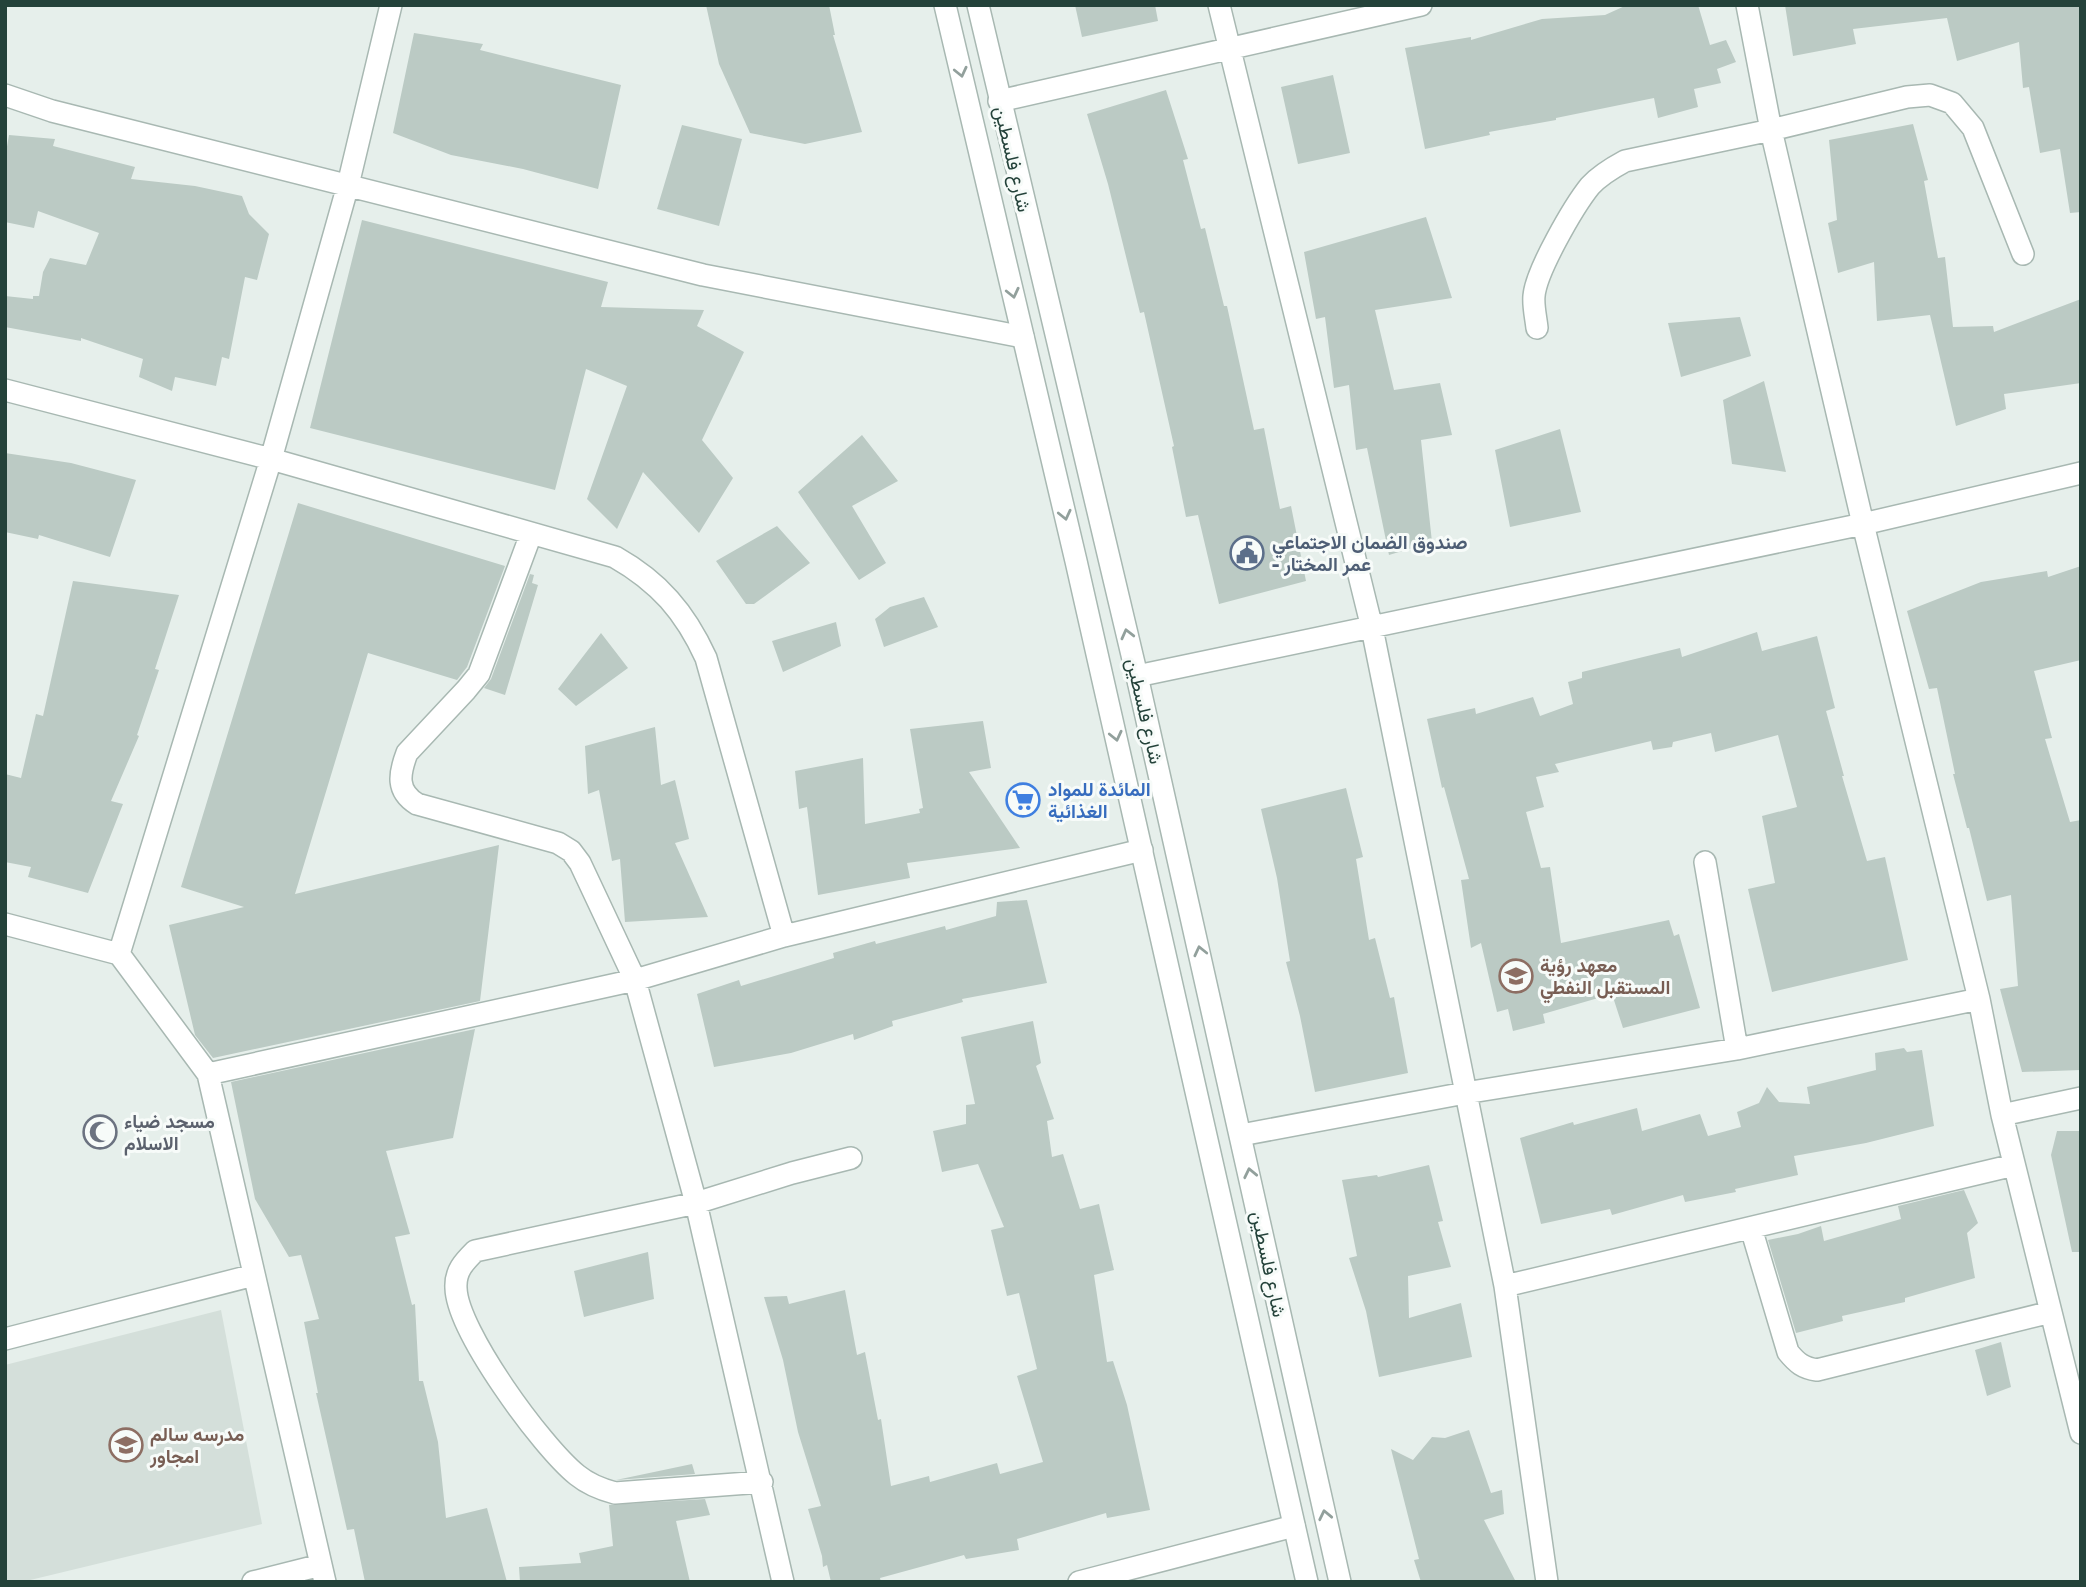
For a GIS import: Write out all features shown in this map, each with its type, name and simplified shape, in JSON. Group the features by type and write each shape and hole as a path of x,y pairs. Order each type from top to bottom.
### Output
{"street":[{"path":"119,954 271,459 348,185 391,5"},
{"name":"شارع فلسطين","path":"945,5 1076,561 1307,1582"},
{"name":"شارع فلسطين","path":"978,5 1137,676 1340,1582"},
{"path":"1219,5 1372,628 1505,1286 1547,1582"},
{"path":"999,101 1422,5"},
{"path":"1747,5 1772,130 1863,524 1979,999 2002,1115 2081,1433"},
{"path":"5,95 52,111 702,275 1023,337"},
{"path":"1537,328 1534,296 1539,274 1575,209 1590,186 1606,171 1625,160 1772,130 1907,97 1930,95 1952,103 1973,128 2023,254"},
{"path":"5,390 271,459 615,557 635,569 658,586 695,634 706,658 784,936"},
{"path":"1137,676 1863,524 2081,473"},
{"path":"531,534 482,667 466,691 407,753 401,767 402,790 417,804 547,840 571,851 580,863 635,980 696,1203 783,1582"},
{"path":"1076,561 1107,553"},
{"path":"208,1074 635,980 784,936 1142,850"},
{"path":"1705,862 1737,1049"},
{"path":"5,924 119,954 208,1074 323,1573 253,1582"},
{"path":"1241,1135 1465,1093 1737,1049 1979,999"},
{"path":"2002,1115 2081,1098"},
{"path":"762,1482 615,1493 592,1485 575,1473 539,1435 483,1353 461,1312 456,1290 457,1276 463,1263 475,1251 696,1203 851,1158"},
{"path":"1505,1286 2014,1165"},
{"path":"1751,1228 1788,1352 1805,1368 1817,1370 2050,1312"},
{"path":"5,1339 254,1275"},
{"path":"1079,1582 1294,1526"}],"shaded area":[{"name":"مدرسه سالم امجاور","path":"221,1310 262,1524 22,1582 5,1582 5,1365"}],"building":[{"path":"706,5 829,5 833,35 862,132 805,144 750,133 719,64"},
{"path":"1075,5 1155,5 1158,21 1082,37"},
{"path":"1627,5 1698,5 1710,45 1726,40 1736,62 1717,69 1721,83 1694,89 1698,107 1658,118 1654,98 1489,132 1490,135 1425,149 1405,48 1471,37 1471,40 1542,19 1605,15"},
{"path":"1785,5 2081,5 2081,212 2070,213 2060,149 2040,153 2029,87 2023,88 2019,42 1957,61 1947,18 1853,29 1856,44 1793,56"},
{"path":"414,33 483,44 480,50 621,85 598,189 523,169 451,155 393,133"},
{"path":"1333,75 1350,153 1298,164 1281,87"},
{"path":"1166,90 1188,159 1183,160 1201,229 1205,228 1224,306 1227,306 1254,430 1264,428 1280,509 1291,506 1306,581 1219,604 1198,515 1186,517 1172,447 1174,446 1144,312 1140,313 1108,184 1087,114"},
{"path":"1913,124 1928,180 1924,181 1938,258 1945,257 1953,327 1993,326 1994,332 2081,299 2081,383 2004,394 2006,409 1956,426 1930,315 1877,321 1874,262 1838,273 1828,223 1837,220 1829,140"},
{"path":"682,125 742,139 719,226 657,209"},
{"path":"9,135 55,139 53,146 135,167 131,179 195,186 242,196 249,214 269,234 257,280 245,277 229,359 222,357 216,386 175,377 172,391 139,377 143,359 81,338 81,341 5,327 5,296 33,299 33,296 39,296 43,272 50,258 86,265 99,233 38,211 34,228 5,222 5,158"},
{"path":"1426,217 1452,298 1375,310 1394,390 1440,383 1452,435 1421,440 1432,542 1389,555 1367,448 1356,450 1349,385 1334,388 1325,317 1316,319 1304,252"},
{"path":"362,220 608,282 601,307 704,310 697,326 744,352 702,440 733,478 699,533 643,472 617,529 587,499 627,386 586,369 555,490 310,428"},
{"path":"1740,317 1751,356 1681,377 1668,323"},
{"path":"1764,381 1786,472 1732,464 1723,400"},
{"path":"1560,429 1581,512 1510,527 1495,450"},
{"path":"862,435 898,481 852,506 886,563 859,580 798,492"},
{"path":"5,453 71,463 136,480 110,557 39,535 38,539 5,532"},
{"path":"298,503 505,566 467,667 457,680 368,653 295,894 499,845 480,1001 213,1058 195,1035 169,925 244,907 181,887"},
{"path":"777,526 810,563 754,604 746,604 716,561"},
{"path":"2081,566 2081,660 2034,671 2052,738 2045,739 2070,822 2081,820 2081,1070 2022,1072 2000,989 2018,986 2011,895 1987,901 1953,774 1937,688 1929,689 1907,611 1981,582 2047,571 2048,577"},
{"path":"530,574 534,575 532,583 538,585 505,695 484,688 491,679"},
{"path":"73,581 179,595 155,669 159,670 137,735 139,736 111,801 123,804 88,893 28,877 31,867 5,862 5,774 21,778 36,714 43,716"},
{"path":"924,597 938,627 884,647 875,619 890,607"},
{"path":"836,622 841,646 783,672 772,641"},
{"path":"1757,632 1762,651 1817,636 1835,708 1826,711 1842,776 1867,861 1885,857 1908,960 1772,992 1748,889 1775,883 1762,816 1797,807 1778,735 1715,752 1711,733 1673,742 1672,747 1653,750 1651,741 1555,764 1559,772 1536,777 1544,807 1526,812 1541,868 1550,867 1561,943 1669,920 1674,936 1679,934 1700,1008 1623,1028 1612,994 1543,1014 1545,1023 1513,1031 1508,1009 1497,1012 1481,943 1471,948 1461,880 1469,879 1444,787 1442,788 1427,719 1475,708 1476,714 1533,697 1540,716 1573,704 1568,682 1582,678 1582,672 1680,648 1682,657"},
{"path":"601,633 628,668 576,706 558,689"},
{"path":"983,721 991,768 969,772 1020,848 907,863 910,878 818,895 807,807 799,809 795,771 863,758 865,824 920,813 919,809 923,808 910,729"},
{"path":"655,727 661,785 675,780 689,839 675,843 708,917 625,922 620,859 612,861 599,790 588,794 585,746"},
{"path":"1346,788 1363,857 1356,859 1369,940 1375,938 1390,998 1394,997 1408,1073 1315,1092 1286,962 1290,961 1277,878 1261,809"},
{"path":"1027,900 1047,983 962,999 963,1002 892,1021 893,1026 854,1040 853,1034 791,1053 714,1067 697,994 739,980 741,986 834,958 833,953 875,941 876,944 945,926 946,930 996,916 997,902"},
{"path":"1033,1021 1041,1063 1036,1066 1054,1119 1047,1121 1052,1157 1063,1154 1080,1209 1099,1204 1114,1270 1094,1275 1107,1362 1113,1361 1127,1405 1150,1510 1107,1518 1106,1513 1017,1539 1019,1550 966,1559 964,1555 880,1578 881,1582 831,1582 827,1565 823,1567 808,1509 821,1506 798,1432 783,1360 764,1297 787,1296 789,1304 845,1290 857,1355 865,1352 878,1420 881,1419 891,1486 929,1476 930,1482 997,1463 1000,1474 1043,1462 1017,1376 1037,1369 1019,1293 1007,1296 991,1230 1004,1227 978,1164 942,1172 933,1131 966,1124 966,1105 975,1104 961,1037"},
{"path":"475,1029 453,1138 386,1151 410,1234 395,1237 412,1305 415,1304 419,1381 423,1381 438,1442 446,1518 487,1508 507,1582 365,1582 354,1529 347,1530 316,1393 304,1322 319,1319 301,1255 289,1257 255,1199 231,1082"},
{"path":"1904,1048 1907,1052 1922,1050 1934,1126 1866,1143 1794,1156 1798,1175 1735,1189 1736,1192 1685,1202 1683,1195 1612,1215 1610,1209 1541,1224 1520,1138 1573,1122 1574,1125 1637,1108 1642,1131 1700,1114 1708,1136 1741,1127 1737,1112 1759,1103 1767,1087 1779,1102 1810,1104 1807,1087 1876,1070 1875,1053"},
{"path":"2057,1131 2081,1131 2081,1252 2072,1252 2051,1155"},
{"path":"1429,1165 1443,1221 1438,1222 1451,1267 1408,1276 1409,1318 1461,1303 1472,1357 1379,1377 1366,1311 1349,1258 1357,1256 1342,1180 1378,1177"},
{"path":"1964,1190 1978,1223 1967,1233 1975,1278 1905,1298 1905,1302 1842,1316 1843,1321 1796,1333 1768,1240 1821,1226 1824,1241 1901,1219 1898,1206"},
{"path":"648,1252 654,1299 584,1317 574,1271"},
{"path":"2001,1342 2011,1387 1987,1396 1975,1350"},
{"path":"1469,1430 1491,1493 1502,1490 1504,1514 1484,1520 1516,1582 1421,1582 1414,1560 1419,1559 1391,1449 1413,1460 1432,1437 1445,1438"},
{"path":"692,1464 695,1474 616,1480"},
{"path":"705,1499 710,1515 676,1521 690,1582 520,1582 519,1567 581,1563 579,1553 613,1546 609,1505"}],"place":[{"name":"صندوق الضمان الاجتماعي - عمر المختار","path":"1247,553"},
{"name":"المائدة للمواد الغذائية","path":"1023,800"},
{"name":"معهد رؤية المستقبل النفطي","path":"1516,976"},
{"name":"مسجد ضياء الاسلام","path":"100,1132"},
{"name":"مدرسه سالم امجاور","path":"126,1445"}]}
